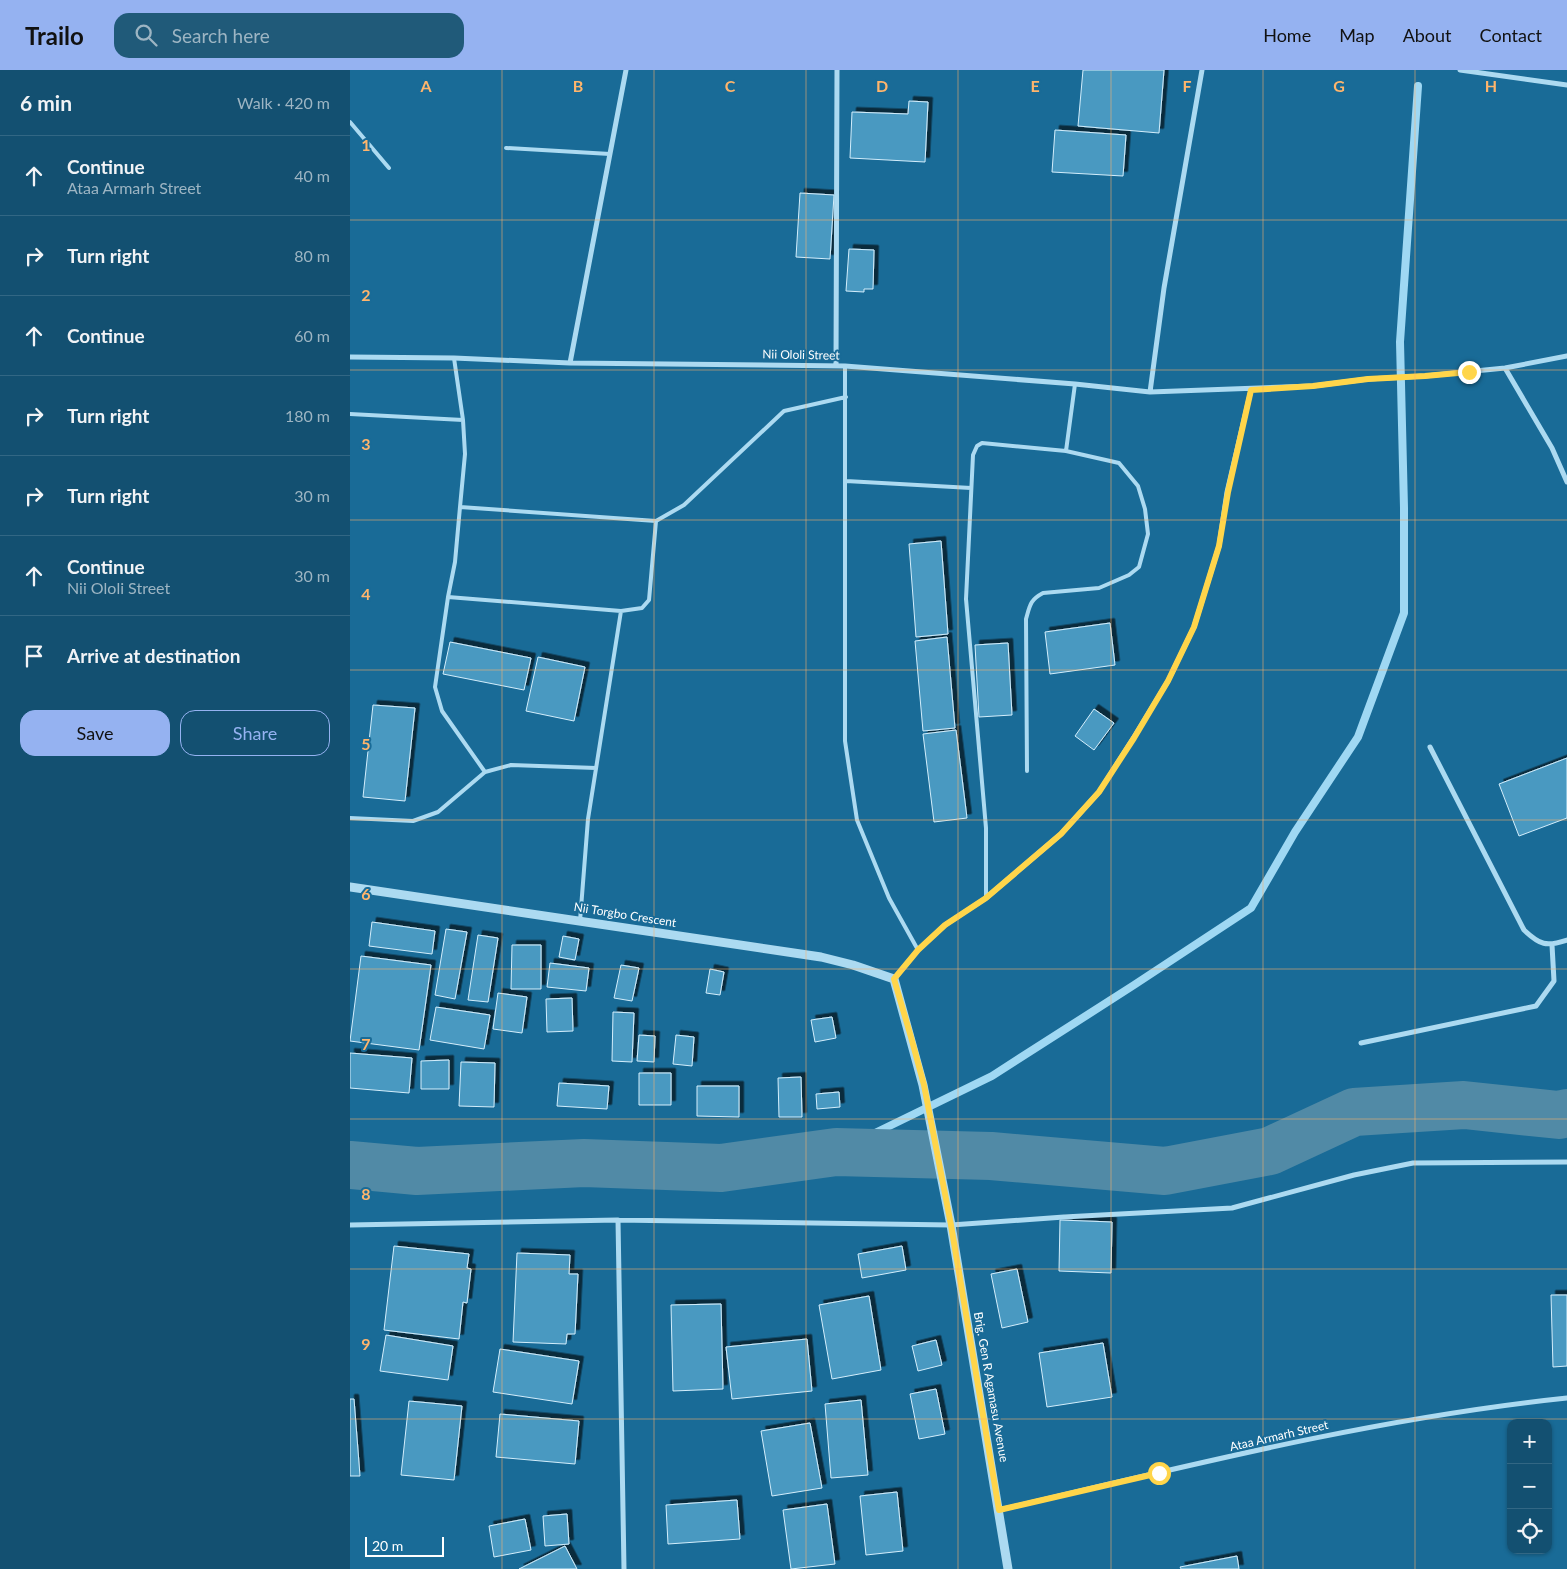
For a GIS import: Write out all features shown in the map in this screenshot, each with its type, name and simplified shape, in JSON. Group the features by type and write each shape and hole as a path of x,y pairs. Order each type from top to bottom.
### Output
{"street":[{"path":"570,363 626,70"},
{"path":"836,366 837,70"},
{"path":"1150,392 1164,288 1202,70"},
{"path":"1460,70 1567,85"},
{"path":"1567,356 1505,368 1552,448 1567,482"},
{"name":"Nii Ololi Street","path":"350,357 454,358 570,363 845,366 1075,384 1150,392 1251,390 1313,386 1368,379 1425,376 1505,368"},
{"path":"894,979 918,950 945,925 986,898 1061,834 1099,792 1134,738 1168,681 1194,627 1219,546 1228,492 1251,390"},
{"path":"1430,747 1524,930 1539,941 1552,945 1567,940"},
{"name":"Nii Torgbo Crescent","path":"350,887 821,957 853,965 894,979"},
{"path":"1361,1043 1536,1006 1554,981 1552,945"},
{"name":"Brig. Gen R Agamasu Avenue","path":"894,979 924,1085 951,1225 1008,1569"},
{"path":"350,1225 618,1220 951,1225 1232,1208 1354,1175 1413,1163 1567,1162"},
{"path":"618,1220 624,1569"},
{"name":"Ataa Armarh Street","path":"999,1510 1337,1433 1512,1404 1567,1398"}],"lane":[{"path":"350,122 389,168"},
{"path":"506,148 610,154"},
{"path":"454,358 463,420 465,454 455,562 435,687 442,711 485,772"},
{"path":"845,366 845,741 857,820 889,898 918,950"},
{"path":"1066,452 1075,384"},
{"path":"460,506 656,521 684,505 784,411 846,397"},
{"path":"350,414 463,420"},
{"path":"986,898 986,828 966,599 973,455 977,446 982,443 1066,452 1119,463 1138,486 1146,509 1148,534 1139,567 1129,575 1099,588 1043,593 1030,603 1026,618 1027,771"},
{"path":"846,481 971,488"},
{"path":"448,597 622,611 642,608 649,600 656,521"},
{"path":"580,921 588,819 622,611"},
{"path":"350,818 413,821 438,812 485,772 511,764 596,768"}],"building":[{"path":"1083,70 1164,70 1159,133 1078,126"},
{"path":"909,101 928,102 925,162 850,158 852,112 908,114"},
{"path":"1055,130 1126,135 1123,176 1052,172"},
{"path":"800,193 834,195 830,259 796,257"},
{"path":"849,249 874,250 873,289 864,289 864,292 846,291"},
{"path":"941,541 948,634 916,637 909,544"},
{"path":"1110,623 1115,665 1050,674 1045,632"},
{"path":"947,637 955,728 923,731 915,641"},
{"path":"450,642 531,658 524,690 443,674"},
{"path":"1008,643 1012,715 979,717 975,645"},
{"path":"538,657 585,667 574,721 526,711"},
{"path":"373,705 415,708 405,801 363,797"},
{"path":"1094,709 1114,723 1094,750 1075,736"},
{"path":"956,730 967,818 934,822 923,734"},
{"path":"1567,758 1567,818 1519,836 1499,784"},
{"path":"372,922 435,931 432,954 369,946"},
{"path":"446,929 467,932 455,999 435,995"},
{"path":"478,935 498,938 488,1002 468,1000"},
{"path":"563,936 579,939 575,960 559,957"},
{"path":"512,945 541,945 541,989 511,989"},
{"path":"361,956 431,965 419,1050 350,1041"},
{"path":"550,963 589,968 586,991 547,987"},
{"path":"621,965 639,968 632,1001 614,998"},
{"path":"710,969 724,972 720,995 706,993"},
{"path":"498,993 527,997 522,1033 493,1029"},
{"path":"572,998 573,1031 547,1032 546,999"},
{"path":"436,1007 490,1015 484,1049 430,1040"},
{"path":"613,1012 634,1013 632,1062 612,1061"},
{"path":"832,1017 836,1038 815,1042 811,1020"},
{"path":"639,1035 655,1036 654,1062 637,1061"},
{"path":"676,1035 694,1037 692,1066 673,1064"},
{"path":"350,1053 412,1058 409,1093 350,1088"},
{"path":"449,1060 449,1089 421,1089 421,1061"},
{"path":"461,1062 495,1063 494,1107 459,1106"},
{"path":"639,1073 671,1073 671,1105 639,1105"},
{"path":"801,1077 802,1117 779,1117 778,1078"},
{"path":"559,1083 609,1086 607,1109 557,1106"},
{"path":"697,1086 739,1086 739,1117 697,1116"},
{"path":"839,1092 840,1107 817,1109 816,1094"},
{"path":"1060,1220 1112,1222 1111,1273 1059,1271"},
{"path":"394,1246 469,1254 467,1268 471,1269 467,1303 463,1302 459,1339 384,1330"},
{"path":"902,1246 906,1270 862,1278 858,1254"},
{"path":"517,1253 570,1255 569,1274 578,1274 575,1334 567,1334 566,1344 513,1342"},
{"path":"1017,1269 1028,1322 1002,1328 991,1274"},
{"path":"1551,1295 1567,1295 1567,1366 1553,1367"},
{"path":"869,1296 881,1370 832,1379 819,1305"},
{"path":"721,1304 723,1389 673,1391 671,1305"},
{"path":"386,1335 453,1346 448,1380 380,1371"},
{"path":"807,1339 812,1391 732,1399 726,1347"},
{"path":"936,1340 942,1365 918,1371 912,1346"},
{"path":"1103,1343 1112,1397 1047,1407 1039,1353"},
{"path":"500,1349 579,1361 572,1404 493,1392"},
{"path":"936,1389 945,1434 919,1439 910,1394"},
{"path":"350,1399 354,1399 360,1476 350,1476"},
{"path":"861,1400 868,1475 831,1478 825,1404"},
{"path":"409,1401 462,1406 454,1480 401,1475"},
{"path":"500,1414 579,1421 575,1464 496,1457"},
{"path":"810,1423 822,1488 772,1496 761,1431"},
{"path":"897,1492 903,1551 866,1555 860,1496"},
{"path":"737,1500 740,1539 668,1544 666,1505"},
{"path":"827,1504 835,1564 791,1569 783,1510"},
{"path":"567,1514 569,1544 545,1546 543,1516"},
{"path":"525,1519 531,1550 494,1557 489,1526"},
{"path":"565,1546 577,1569 519,1569"},
{"path":"1237,1556 1239,1569 1181,1569 1180,1567"}],"waterway":[{"path":"836,1152 992,1076 1251,908 1295,832 1358,737 1404,613 1404,508 1400,342 1418,86"},
{"path":"350,1165 417,1171 584,1163 721,1168 836,1152 991,1156 1165,1171 1270,1151 1354,1112 1464,1105 1559,1115 1567,1113"}],"route":[{"path":"1159,1473 999,1510 951,1225 924,1085 894,979 918,950 945,925 986,898 1061,834 1099,792 1134,738 1168,681 1194,627 1219,546 1228,492 1251,390 1469,372"}]}
